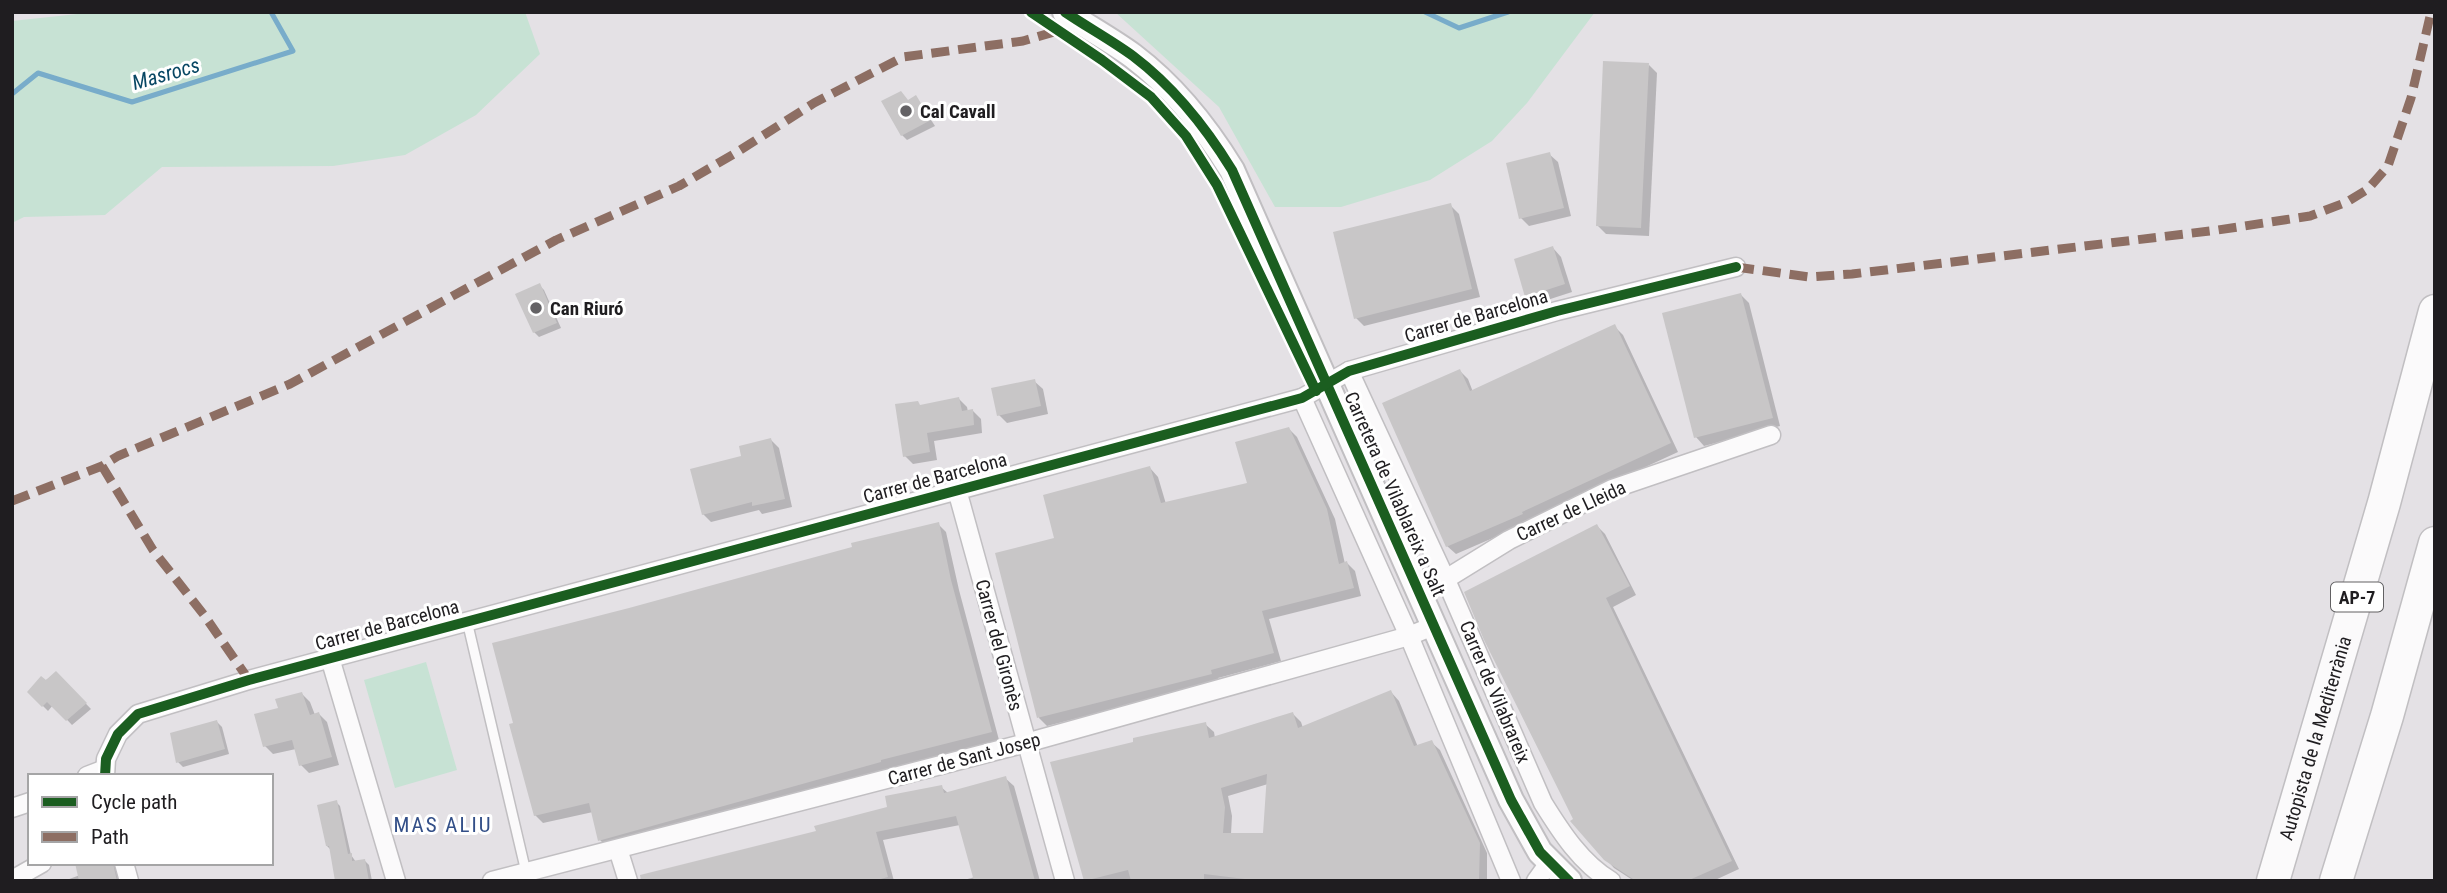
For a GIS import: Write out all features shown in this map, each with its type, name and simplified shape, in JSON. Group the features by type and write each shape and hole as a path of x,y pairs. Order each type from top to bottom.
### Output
{"highway":[{"name":"Autopista de la Mediterrània","path":"2273,881 2384,503 2435,311"},
{"path":"2336,881 2387,716 2435,543"}],"street":[{"name":"Carretera de Vilablareix a Salt","path":"1065,12 1112,41 1163,82 1211,137 1232,170 1433,626 1528,833 1542,872 1569,881"},
{"name":"Carrer de Barcelona","path":"105,772 106,759 118,734 138,714 467,621 1302,398 1349,372 1557,311 1736,267"},
{"name":"Carrer de Vilabrareix","path":"1349,372 1446,580 1543,803 1588,874 1611,881"},
{"path":"1302,398 1409,636 1511,881"},
{"name":"Carrer de Lleida","path":"1420,595 1509,540 1612,489 1771,435"},
{"name":"Carrer del Gironès","path":"957,490 1065,881"},
{"name":"Carrer de Sant Josep","path":"492,881 1026,743 1409,636 1433,626"},
{"path":"330,659 396,881"},
{"path":"618,849 628,881"},
{"path":"12,880 38,865"}],"lane":[{"path":"467,621 526,872"}],"green space":[{"path":"96,12 525,12 540,54 476,115 405,155 333,166 162,167 105,215 24,217 12,223 12,21"},
{"path":"1115,12 1595,12 1527,103 1492,141 1430,180 1341,207 1275,207 1219,107"},
{"path":"426,662 457,770 395,788 364,680"}],"building":[{"path":"1603,61 1649,63 1641,228 1596,226"},
{"name":"Cal Cavall","path":"901,91 908,100 916,95 931,120 901,136 881,101"},
{"path":"1550,152 1564,208 1519,219 1506,163"},
{"path":"1451,203 1472,289 1354,319 1333,232"},
{"path":"1553,246 1565,284 1525,297 1514,259"},
{"name":"Can Riuró","path":"540,283 557,323 533,333 515,294"},
{"path":"1741,293 1773,418 1694,438 1662,313"},
{"path":"1615,324 1671,443 1522,512 1523,514 1446,547 1382,403 1460,369 1470,391"},
{"path":"1035,379 1041,406 997,416 991,388"},
{"path":"959,397 962,411 973,409 974,425 927,433 930,452 903,457 895,404 918,401 920,405"},
{"path":"1289,427 1327,509 1339,564 1347,561 1354,588 1262,611 1274,653 1211,670 1212,674 1037,718 995,553 1054,538 1043,495 1150,466 1161,503 1247,483 1235,442"},
{"path":"771,438 785,499 752,506 752,502 702,515 690,469 741,456 739,446"},
{"path":"939,522 951,580 992,732 881,760 598,841 589,803 534,816 509,724 513,723 492,643 852,547 851,543"},
{"path":"1597,524 1630,586 1606,598 1732,861 1687,881 1636,881 1604,860 1570,821 1573,819 1484,640 1464,592"},
{"path":"56,671 87,703 66,721 47,702 42,707 27,692 41,676 46,680"},
{"path":"1391,690 1414,746 1432,740 1480,843 1479,881 1245,881 1204,874 1204,881 1131,881 1128,870 1084,881 1050,762 1133,742 1133,738 1206,722 1209,738 1293,712 1298,728","holes":["1267,774 1263,833 1223,833 1225,807 1221,788"]},
{"path":"302,692 310,715 319,712 332,757 299,766 292,740 263,747 254,714 278,708 275,699"},
{"path":"217,720 225,749 176,763 170,733"},
{"path":"1006,776 1035,881 974,881 956,816 876,832 888,877 873,881 641,881 640,875 816,831 814,826 887,807 885,796 942,785 944,793"},
{"path":"337,800 348,854 352,853 352,861 365,859 369,881 335,881 329,846 326,846 317,805"},
{"path":"75,865 113,865 117,881 79,881"}],"waterway":[{"name":"Masrocs","path":"12,94 38,73 132,102 293,51 271,12"},
{"name":"Masrocs","path":"1425,12 1459,28 1508,12"}],"marked path":[{"path":"1736,267 1809,277 1852,274 2218,230 2310,216 2347,202 2368,189 2388,166 2411,98 2431,12"},
{"path":"12,501 102,466 118,456 290,384 556,240 679,186 814,103 903,57 1023,41 1061,30"},
{"path":"102,466 153,550 204,615 249,680"}],"cycle path":[{"path":"1031,12 1151,97 1186,136 1217,185 1316,391"},
{"path":"1065,12 1133,56 1162,81 1200,123 1232,170 1511,800 1540,852 1569,881"},
{"path":"105,774 106,759 118,734 138,714 249,680 1302,398 1349,371 1557,311 1736,267"}],"place":[{"name":"Cal Cavall","path":"906,111"},
{"name":"Can Riuró","path":"536,308"}],"district":[{"name":"MAS ALIU","path":"443,825"}]}
